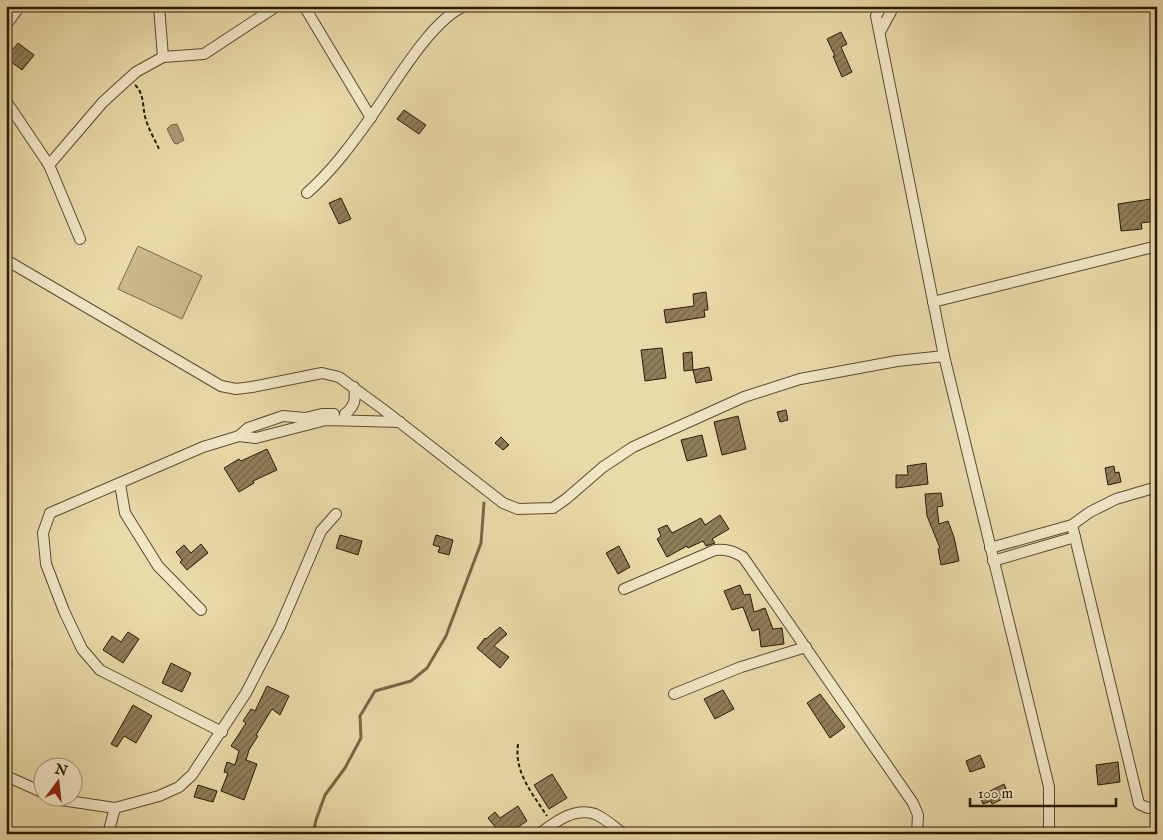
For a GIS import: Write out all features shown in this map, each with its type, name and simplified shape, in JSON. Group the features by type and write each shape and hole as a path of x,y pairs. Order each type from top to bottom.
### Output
{"street":[{"path":"6,25 20,6"},
{"path":"159,6 163,57"},
{"path":"50,165 104,102 128,79 163,57 204,54 276,6"},
{"path":"304,6 371,118"},
{"path":"307,193 326,176 371,118 437,25 456,9 465,6"},
{"path":"882,6 876,16 944,356 1049,788 1049,834"},
{"path":"880,32 894,6"},
{"path":"6,101 50,165 80,238"},
{"path":"933,302 1157,246"},
{"path":"7,263 221,386 236,389 252,387 322,373 339,377 504,503 518,509 552,508 566,499 603,467 633,447 744,397 800,379 897,361 944,356"},
{"path":"345,414 352,409 355,402 354,387"},
{"path":"239,436 248,428 284,416 305,418 322,414 345,414 372,416 384,410"},
{"path":"222,732 100,670 82,649 64,611 46,564 43,533 50,513 203,447 239,436 256,438 326,420 400,422"},
{"path":"120,484 125,513 158,566 201,610"},
{"path":"990,548 1072,525 1090,512 1116,499 1157,487"},
{"path":"82,803 115,808 159,796 179,787 192,776 246,693 280,627 320,531 336,514"},
{"path":"1072,525 1139,804 1148,808 1157,806"},
{"path":"993,561 1075,537"},
{"path":"624,589 714,550 725,549 734,551 743,557 750,564 913,803 918,816 917,834"},
{"path":"674,694 741,667 806,647"},
{"path":"6,776 32,788"},
{"path":"108,834 115,808"},
{"path":"539,834 566,816 582,811 596,815 624,834"}],"path":[{"path":"128,79 139,89 144,103 145,119 159,150"},
{"path":"518,744 516,756 523,779 552,824"}],"shaded area":[{"path":"177,124 184,140 177,144 174,143 167,129 171,125"},
{"path":"138,246 202,276 182,319 118,289"}],"building":[{"path":"841,32 847,44 841,47 852,72 842,77 827,39"},
{"path":"18,43 34,55 22,70 6,58"},
{"path":"404,110 426,125 419,134 397,119"},
{"path":"341,198 351,219 339,224 329,203"},
{"path":"1157,198 1157,221 1141,223 1142,229 1121,231 1118,204"},
{"path":"706,292 708,310 704,310 705,317 666,323 664,310 694,306 693,294"},
{"path":"662,348 666,378 645,381 641,350"},
{"path":"692,352 693,370 684,371 683,353"},
{"path":"709,367 712,380 696,383 693,370"},
{"path":"786,410 788,420 780,422 777,412"},
{"path":"738,416 746,449 722,455 714,422"},
{"path":"702,435 707,456 687,461 681,440"},
{"path":"501,437 509,445 503,450 495,443"},
{"path":"267,449 277,470 253,481 254,483 239,492 224,468 239,459 241,461"},
{"path":"926,463 928,484 896,488 896,475 908,475 907,466"},
{"path":"1114,466 1115,473 1119,472 1121,482 1108,485 1105,468"},
{"path":"941,493 943,506 937,507 939,524 948,521 954,537 959,561 941,565 938,549 940,548 927,516 925,494"},
{"path":"720,515 729,529 712,539 715,543 706,546 703,541 688,548 687,546 667,557 657,539 661,536 658,529 667,525 672,533 701,518 705,525"},
{"path":"340,535 362,541 358,555 336,548"},
{"path":"436,535 453,540 449,555 438,552 440,547 433,545"},
{"path":"201,544 208,553 187,570 180,562 182,560 176,552 184,545 191,553"},
{"path":"619,546 630,567 618,574 606,553"},
{"path":"740,585 744,595 750,594 754,612 765,608 773,629 782,628 784,644 761,647 759,629 752,631 743,607 732,610 724,591"},
{"path":"500,627 507,634 494,646 509,657 500,668 477,648 485,638"},
{"path":"128,632 139,639 123,663 103,650 112,636 121,642"},
{"path":"171,663 191,673 182,692 162,683"},
{"path":"267,686 289,696 280,715 272,709 249,750 246,760 257,764 244,800 221,791 228,773 224,772 227,762 235,765 239,751 231,746 246,723 243,721 251,709 255,711"},
{"path":"723,690 734,709 715,719 704,699"},
{"path":"820,694 845,727 830,738 807,703"},
{"path":"133,705 152,716 136,743 124,736 117,747 111,744"},
{"path":"980,755 985,767 970,772 966,761"},
{"path":"1118,762 1120,782 1098,785 1096,765"},
{"path":"552,774 567,798 549,809 534,785"},
{"path":"1004,784 1009,796 992,804 991,801 983,804 980,796"},
{"path":"198,785 217,791 213,802 194,797"},
{"path":"518,806 527,821 508,834 489,834 496,828 488,818 495,812 500,818"}],"waterway":[{"path":"313,834 325,795 345,768 361,738 360,716 375,691 411,681 427,668 446,636 481,543 484,503"}]}
